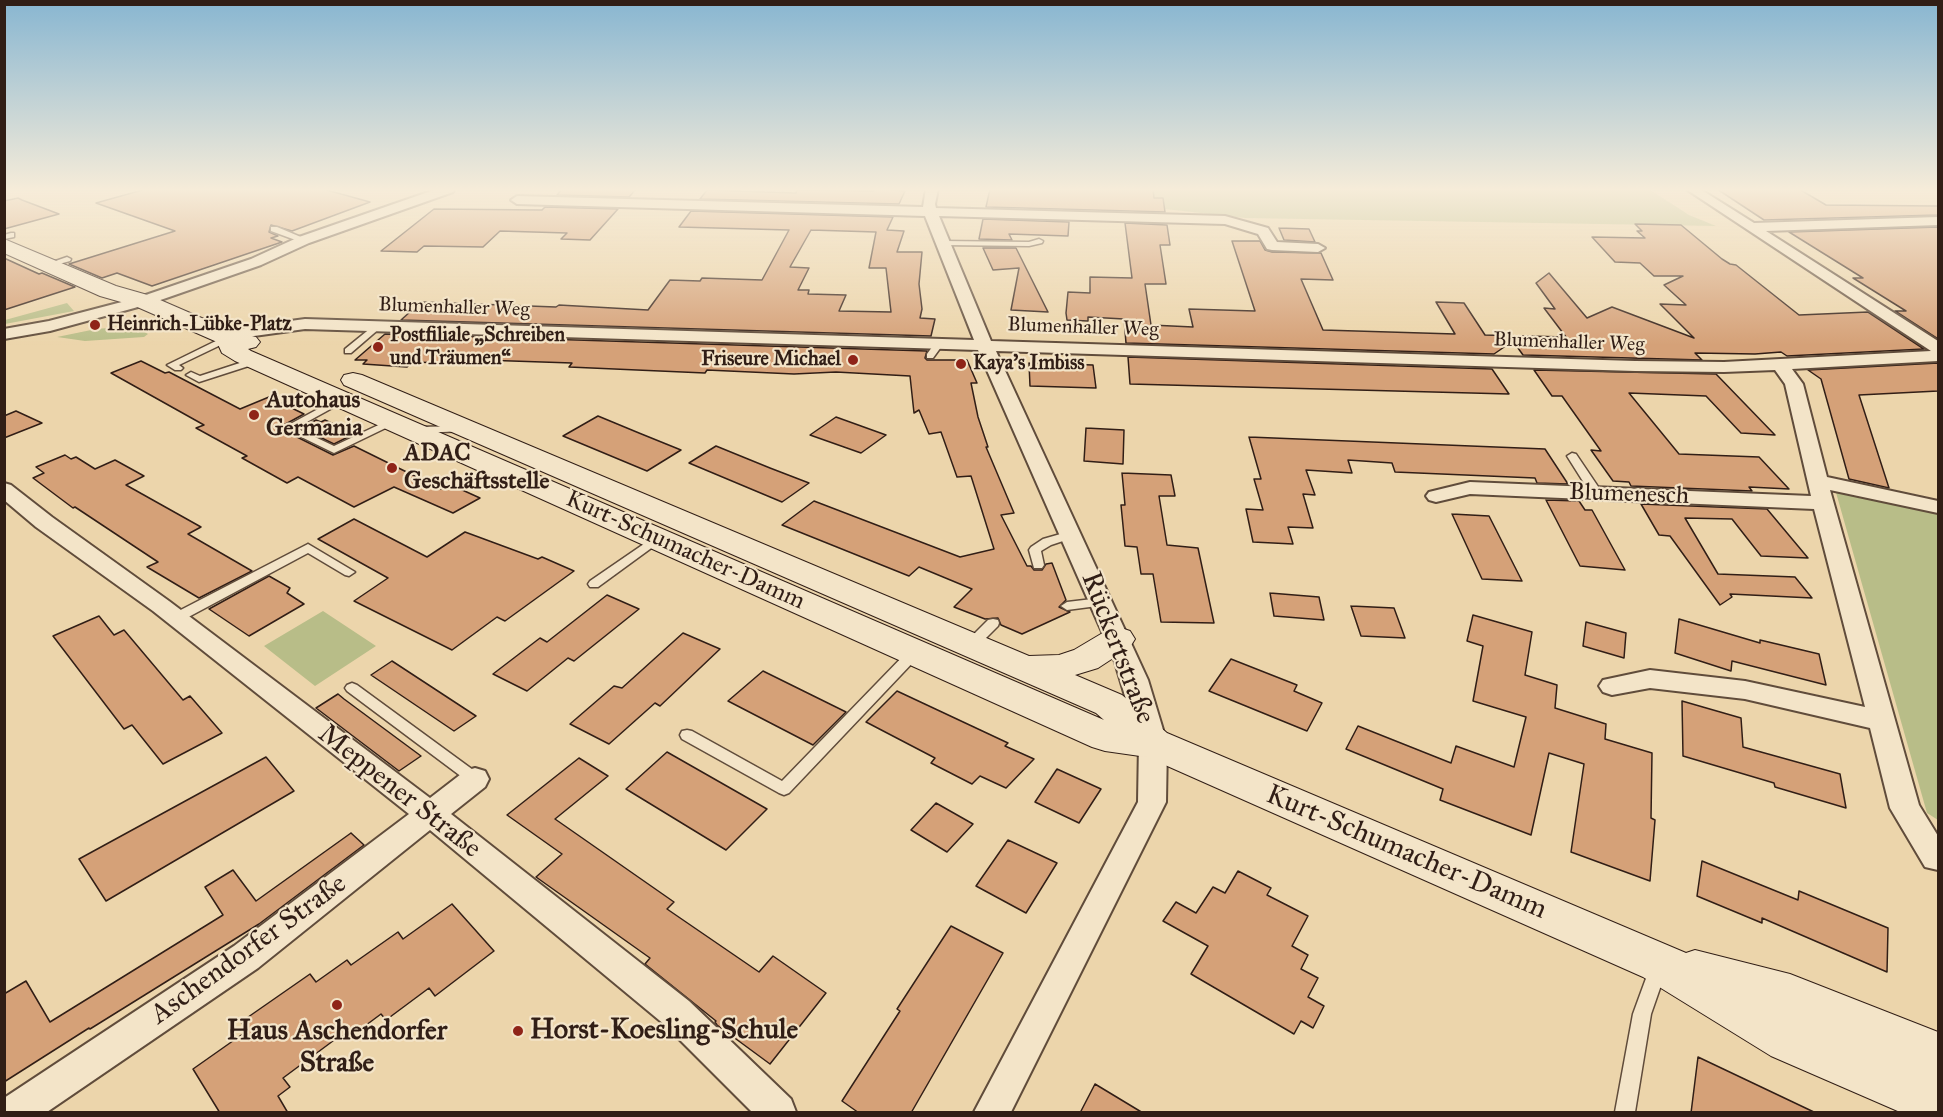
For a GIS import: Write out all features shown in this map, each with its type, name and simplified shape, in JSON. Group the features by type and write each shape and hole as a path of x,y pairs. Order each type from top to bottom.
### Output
{"main road":[{"name":"Kurt-Schumacher-Damm","path":"15,241 58,262 108,291 143,301 228,338 277,347 1109,704 1153,743"},
{"name":"Kurt-Schumacher-Damm","path":"228,338 230,348 255,361 1105,737 1153,743 1659,962 1788,1039 1910,1098"},
{"path":"1025,668 1059,667 1086,659 1118,639"},
{"name":"Kurt-Schumacher-Damm","path":"1659,962 1790,996 1938,1056"}],"street":[{"path":"4,334 50,326 143,301 256,262 302,241"},
{"path":"1269,241 1272,246 1318,248"},
{"path":"1772,241 1938,348"},
{"name":"Rückertstraße","path":"942,243 1136,680 1153,743 1152,802 992,1113"},
{"name":"Blumenhaller Weg","path":"228,338 253,331 304,324 934,350 986,346 1635,366 1724,367 1938,356"},
{"path":"1780,365 1791,376 1794,384 1880,720 1905,808 1935,858"},
{"name":"Blumenesch","path":"1436,496 1470,488 1597,494 1821,492 1938,507"},
{"name":"Meppener Straße","path":"4,489 44,522 176,618 432,815 677,1013 778,1113"},
{"path":"1612,686 1650,679 1745,690 1880,720"},
{"name":"Aschendorfer Straße","path":"16,1113 246,957 432,815 475,779"}],"lane":[{"path":"942,243 1029,244 1039,242"},
{"path":"348,351 377,326"},
{"path":"178,368 172,365 228,338"},
{"path":"191,375 199,379 255,361"},
{"path":"342,399 288,428 334,450 403,426 469,429"},
{"path":"1572,456 1597,494"},
{"path":"1038,565 1035,550 1047,542 1071,535"},
{"path":"594,584 657,539"},
{"path":"176,618 308,548 349,572"},
{"path":"735,573 774,578 792,568"},
{"path":"1068,606 1101,602"},
{"path":"971,645 993,622"},
{"path":"687,735 784,789 914,653"},
{"path":"351,688 475,779"},
{"path":"1625,1113 1642,1014 1659,962"}],"green space":[{"path":"67,303 74,311 5,324 5,320"},
{"path":"132,326 135,328 131,330 136,332 141,330 148,334 144,337 85,341 57,337 96,329"},
{"path":"1835,489 1938,511 1938,820 1927,813"},
{"path":"323,611 376,646 315,686 264,646"}],"building":[{"path":"142,241 282,242 152,286 117,273 102,278 69,264"},
{"path":"393,241 489,241 483,247 424,246 417,252 381,251"},
{"path":"783,241 805,241 790,267 809,268 798,290 809,290 808,294 846,295 839,311 891,312 886,268 869,268 874,241 901,241 897,252 922,252 919,284 922,309 920,318 935,319 931,336 401,320 421,302 556,307 559,305 648,310 670,280 700,281 702,278 762,280"},
{"path":"1127,241 1169,241 1170,245 1160,245 1166,284 1145,284 1151,325 1193,327 1189,309 1255,311 1232,241 1260,241 1265,250 1272,252 1321,253 1333,280 1301,279 1323,330 1455,334 1436,302 1464,303 1485,335 1566,337 1544,308 1555,309 1536,283 1549,273 1587,318 1612,307 1694,338 1660,304 1686,305 1664,285 1683,276 1654,276 1640,263 1615,262 1596,241 1700,241 1722,259 1736,265 1799,315 1868,312 1924,349 1787,356 1781,352 1695,353 1702,360 1523,355 1513,341 1494,354 1126,343 1124,319 1088,317 1088,321 1067,320 1068,292 1090,293 1090,277 1132,278"},
{"path":"1804,241 1938,241 1938,339 1895,311 1906,311 1853,278 1863,278"},
{"path":"983,248 1016,248 1048,312 1011,310 1019,268 993,270"},
{"path":"4,258 39,274 42,273 75,287 4,310"},
{"path":"385,334 927,351 925,358 927,360 967,360 977,383 971,383 978,417 988,447 986,447 1014,513 1001,515 1027,566 1031,566 1034,570 1042,570 1046,564 1052,563 1066,600 1059,607 1070,612 1022,634 1001,625 998,618 985,619 954,607 972,589 919,567 909,576 782,525 814,501 960,557 994,549 971,476 957,477 941,432 929,434 919,410 914,413 910,376 836,372 794,374 707,370 705,373 569,367 572,363 482,360 479,364 412,362 407,367 363,364 367,360 355,360"},
{"path":"1128,357 1492,369 1509,394 1130,384"},
{"path":"141,361 165,373 169,372 240,409 269,397 304,414 282,426 281,429 333,455 354,446 441,489 449,484 480,498 453,513 394,487 354,507 298,477 287,483 242,458 247,456 196,428 204,425 111,373"},
{"path":"1029,363 1093,365 1096,388 1030,386"},
{"path":"1938,363 1938,391 1859,395 1889,488 1849,479 1821,379 1808,370"},
{"path":"1534,370 1716,374 1775,435 1741,433 1706,396 1629,393 1679,454 1759,457 1789,489 1749,487 1752,491 1631,486 1629,482 1613,481 1591,450 1601,451 1562,396 1552,396"},
{"path":"16,411 42,423 4,438 4,416"},
{"path":"598,416 681,450 647,471 563,436"},
{"path":"836,417 886,435 861,453 810,435"},
{"path":"316,420 321,422 325,420 354,434 334,444 301,428"},
{"path":"1086,428 1124,430 1123,464 1084,461"},
{"path":"1249,437 1545,449 1568,484 1537,483 1535,478 1395,472 1392,463 1348,460 1352,473 1306,470 1315,495 1303,494 1313,528 1288,527 1293,544 1253,542 1246,509 1263,510 1254,479 1261,479"},
{"path":"716,446 809,483 782,502 689,463"},
{"path":"65,455 71,459 76,457 95,469 115,460 144,476 126,485 201,527 188,534 252,571 199,598 147,567 158,562 75,507 73,508 33,478 44,473 36,467"},
{"path":"1122,473 1171,475 1175,496 1159,496 1167,545 1198,548 1214,623 1161,622 1153,574 1141,574 1137,547 1125,546 1121,505 1125,505"},
{"path":"1546,500 1579,501 1585,510 1592,510 1625,570 1580,566"},
{"path":"1641,504 1767,509 1808,558 1761,556 1732,519 1685,518 1718,574 1795,577 1812,598 1730,594 1732,597 1720,605 1670,536 1659,535"},
{"path":"1452,514 1489,516 1522,581 1482,579"},
{"path":"354,519 427,557 465,532 538,559 542,557 574,571 505,621 497,617 452,650 354,601 388,578 318,539"},
{"path":"269,576 290,588 287,593 304,604 249,636 209,609"},
{"path":"1270,593 1319,597 1324,620 1274,616"},
{"path":"607,595 639,609 574,661 568,658 527,691 493,674 540,638 547,642"},
{"path":"1351,606 1394,608 1405,638 1361,636"},
{"path":"1473,615 1532,632 1525,675 1557,685 1555,708 1606,724 1605,739 1652,753 1651,818 1655,820 1650,881 1571,852 1584,764 1549,753 1531,835 1440,800 1443,789 1346,749 1358,726 1451,763 1456,746 1514,767 1526,717 1473,701 1483,646 1467,641"},
{"path":"99,616 114,635 124,630 183,700 190,696 222,733 163,764 132,725 124,729 53,636"},
{"path":"1679,619 1760,643 1760,640 1819,654 1826,685 1732,661 1731,671 1675,653"},
{"path":"1586,622 1626,633 1624,658 1583,646"},
{"path":"683,633 720,649 660,706 655,703 609,744 570,724 614,686 622,688"},
{"path":"1231,659 1297,685 1294,691 1322,703 1307,731 1209,691"},
{"path":"392,661 476,716 454,731 371,675"},
{"path":"763,671 846,712 813,745 728,701"},
{"path":"897,691 1008,743 1005,746 1034,759 1006,788 980,776 972,784 931,763 935,758 866,722"},
{"path":"338,694 421,756 399,771 316,708"},
{"path":"1682,701 1741,718 1743,747 1840,774 1846,808 1775,787 1774,783 1683,756"},
{"path":"667,752 767,809 726,850 626,789"},
{"path":"266,757 294,791 106,901 79,859"},
{"path":"579,758 608,776 555,819 674,902 667,909 759,972 773,956 826,993 770,1064 717,1025 716,1021 645,964 650,958 536,877 562,854 507,815"},
{"path":"1057,769 1101,789 1079,823 1035,802"},
{"path":"936,803 973,824 947,852 911,830"},
{"path":"351,833 364,845 259,924 4,1082 4,994 26,981 50,1022 223,915 205,887 233,870 256,901"},
{"path":"1008,840 1057,863 1026,913 976,886"},
{"path":"1702,861 1798,900 1799,891 1888,928 1887,972 1762,918 1762,923 1697,896"},
{"path":"1238,871 1271,888 1267,895 1308,916 1292,946 1308,955 1301,969 1318,978 1308,997 1324,1006 1313,1028 1301,1021 1294,1034 1191,974 1208,946 1163,921 1176,902 1196,913 1213,887 1225,893"},
{"name":"Haus Aschendorfer Straße","path":"452,904 494,951 435,996 429,988 386,1020 381,1014 346,1040 341,1035 283,1078 290,1087 278,1096 288,1113 220,1113 193,1069 247,1031 241,1022 310,974 316,982 347,960 351,965 398,932 403,939"},
{"path":"951,926 1003,953 911,1113 859,1113 842,1101 900,1011 897,1009"},
{"path":"1698,1057 1816,1113 1691,1113"},
{"path":"1095,1084 1143,1113 1080,1113"}],"place":[{"name":"Heinrich-Lübke-Platz","path":"95,325"},
{"name":"Postfiliale „Schreiben und Träumen“","path":"378,347"},
{"name":"Friseure Michael","path":"853,360"},
{"name":"Kaya's Imbiss","path":"961,364"},
{"name":"Autohaus Germania","path":"254,415"},
{"name":"ADAC Geschäftsstelle","path":"392,468"},
{"name":"Haus Aschendorfer Straße","path":"337,1005"},
{"name":"Horst-Koesling-Schule","path":"518,1031"}]}
